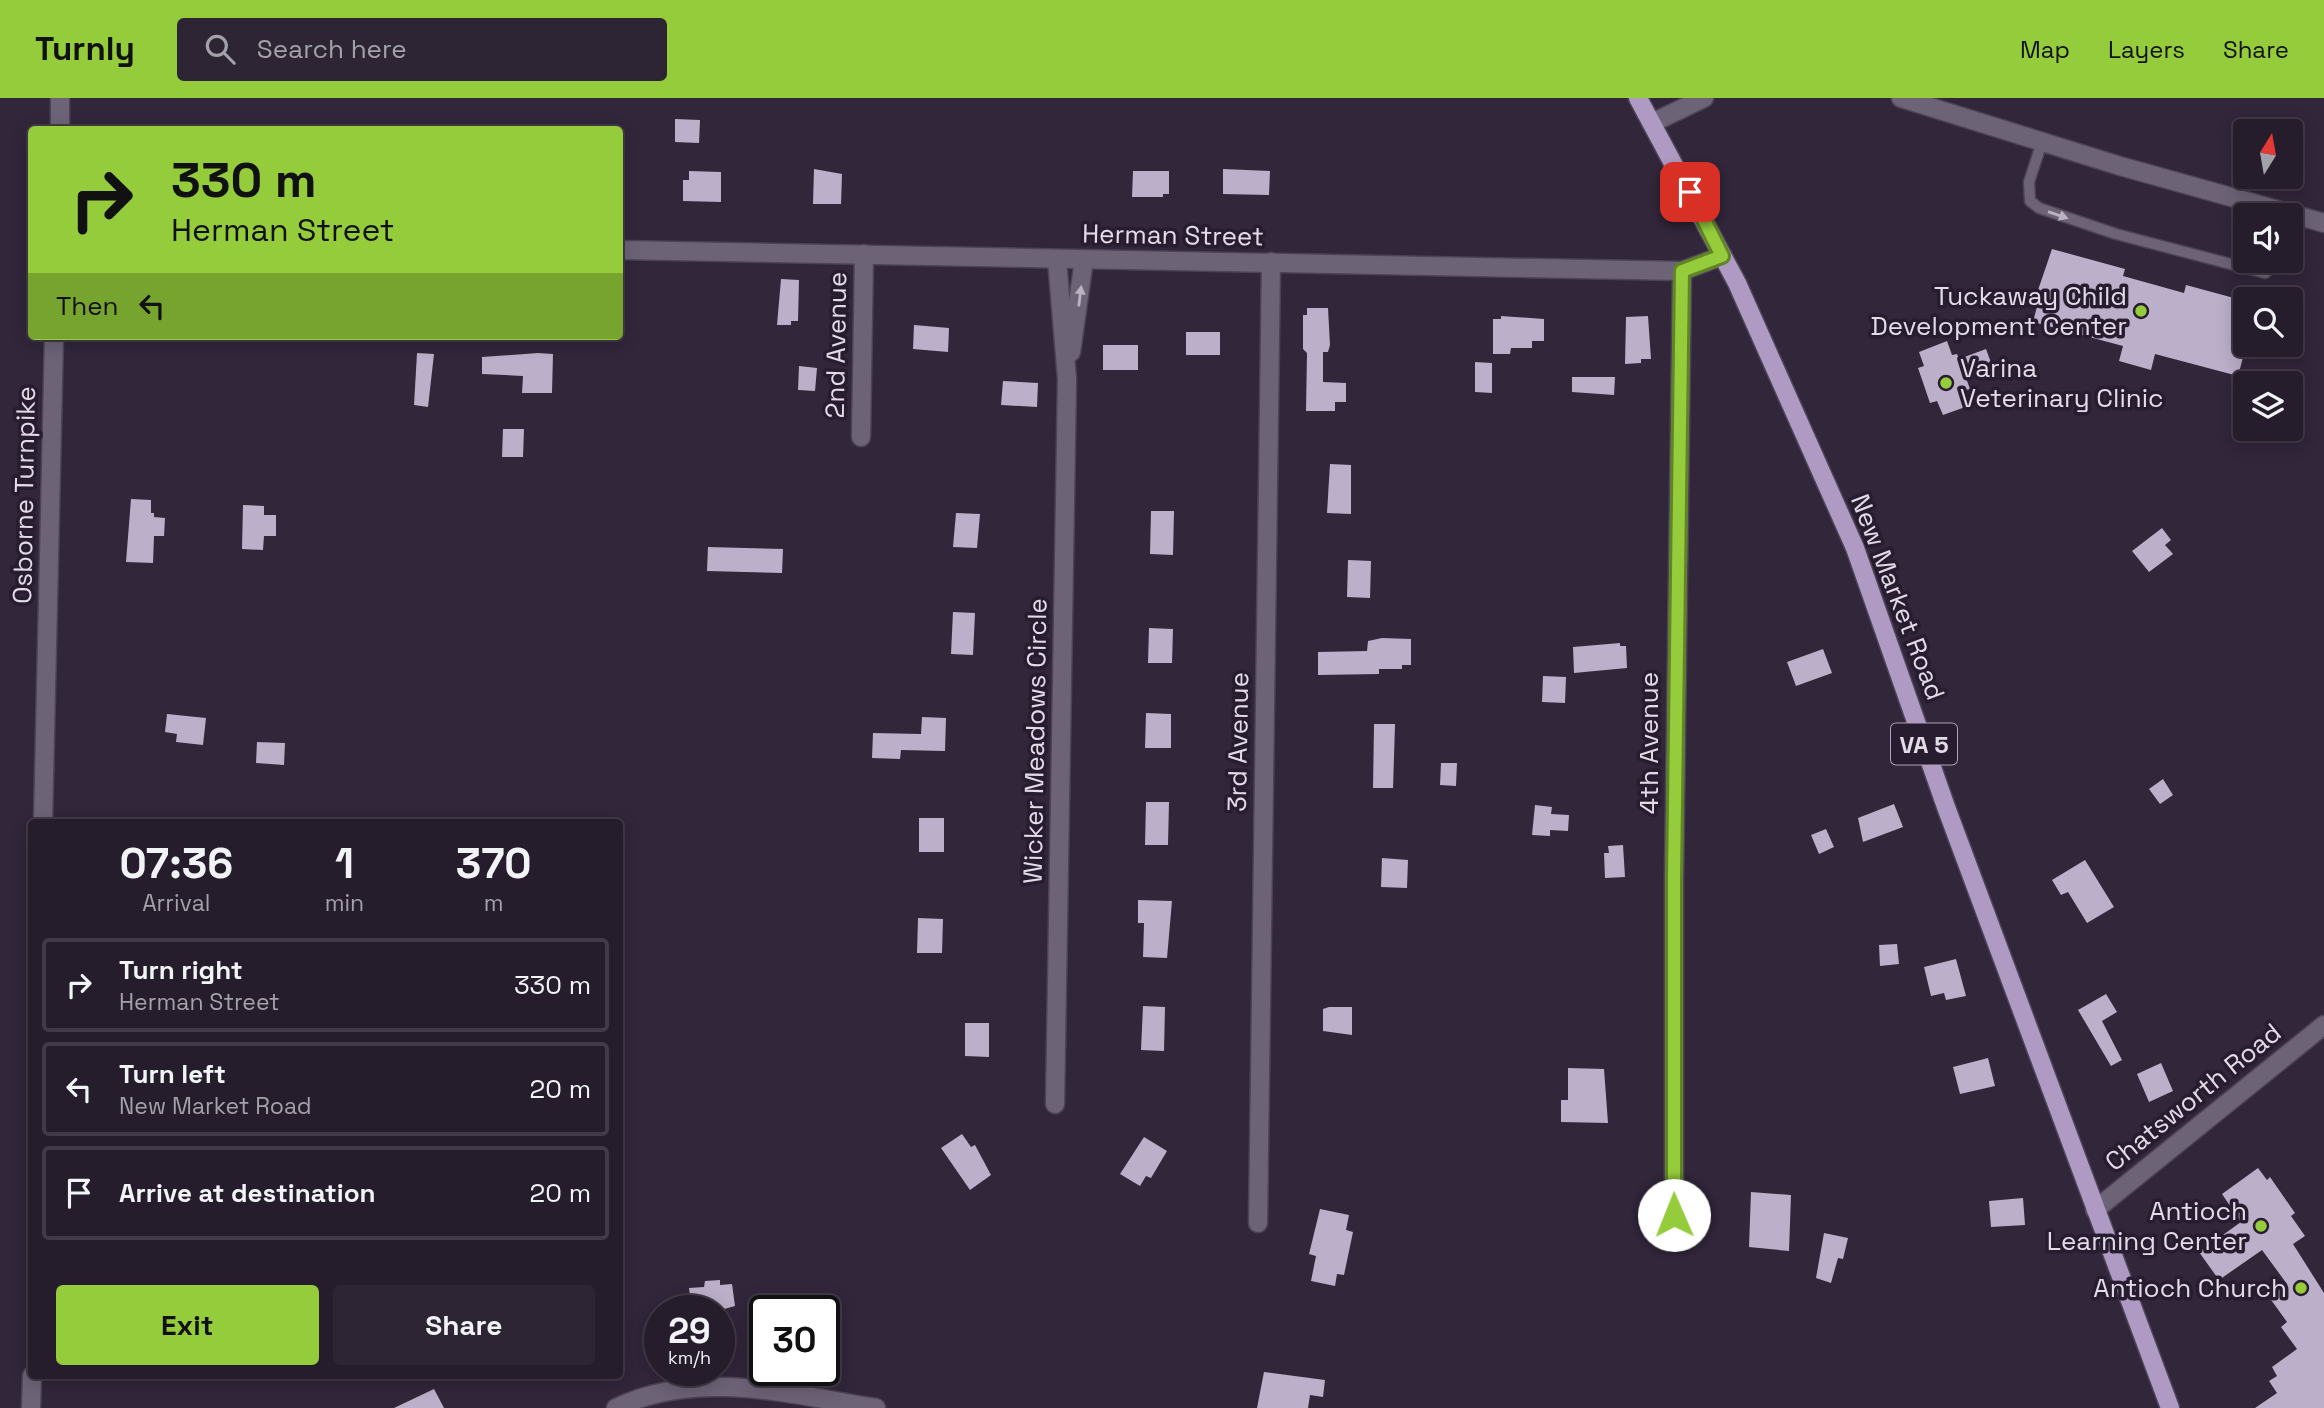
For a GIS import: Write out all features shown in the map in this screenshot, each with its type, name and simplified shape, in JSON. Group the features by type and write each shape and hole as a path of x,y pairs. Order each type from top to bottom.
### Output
{"main road":[{"name":"New Market Road","path":"1638,98 1722,256 1855,548 1946,807 2170,1408"}],"street":[{"path":"60,98 60,126"},
{"path":"1652,123 1704,98"},
{"path":"1901,98 2252,203"},
{"path":"2303,218 2324,223"},
{"name":"Herman Street","path":"623,250 1682,271 1722,256"},
{"name":"2nd Avenue","path":"861,437 864,254"},
{"name":"Wicker Meadows Circle","path":"1055,1104 1067,379 1057,260"},
{"name":"Wicker Meadows Circle","path":"1067,379 1084,260"},
{"name":"3rd Avenue","path":"1258,1223 1271,262"},
{"name":"4th Avenue","path":"1674,1215 1674,892 1682,271"},
{"name":"Osborne Turnpike","path":"43,819 54,340"},
{"name":"Chatsworth Road","path":"2095,1210 2324,1025"},
{"path":"31,1408 32,1379"},
{"path":"616,1408 661,1393 719,1387 757,1389 876,1408"}],"lane":[{"path":"2042,142 2029,182 2030,201 2039,208 2116,234 2233,265"}],"building":[{"path":"675,119 700,120 699,143 675,142"},
{"path":"814,169 842,174 841,204 813,204"},
{"path":"1223,169 1270,171 1269,195 1223,194"},
{"path":"689,171 721,172 721,202 683,201 683,180 689,180"},
{"path":"1133,171 1169,171 1169,194 1163,194 1163,197 1132,197"},
{"name":"Tuckaway Child Development Center","path":"2052,249 2125,269 2123,276 2184,293 2186,285 2233,298 2233,357 2243,357 2239,371 2233,371 2233,375 2155,354 2151,370 2119,361 2123,346 2033,322 2039,299 2035,299"},
{"path":"781,279 799,280 798,321 791,321 791,325 777,325"},
{"path":"1307,308 1328,308 1330,345 1328,352 1323,352 1323,382 1346,383 1346,402 1335,402 1335,411 1306,411 1307,353 1303,349 1303,315 1307,315"},
{"path":"1501,316 1544,319 1544,341 1532,341 1532,348 1511,348 1510,354 1493,354 1493,319 1501,319"},
{"path":"1648,316 1651,359 1625,364 1626,317"},
{"path":"914,325 949,328 948,352 913,349"},
{"path":"1186,332 1220,332 1220,355 1186,355"},
{"name":"Varina Veterinary Clinic","path":"1947,341 1952,355 1957,354 1959,359 1986,349 1993,368 1966,378 1970,389 1966,390 1971,405 1943,415 1937,401 1930,403 1918,368 1924,366 1919,352"},
{"path":"1103,345 1138,345 1138,370 1103,370"},
{"path":"417,353 434,354 428,407 414,405"},
{"path":"553,354 552,393 522,393 523,376 482,374 482,357"},
{"path":"1475,362 1492,363 1492,393 1475,392"},
{"path":"799,366 817,368 815,391 798,390"},
{"path":"1572,377 1615,377 1614,395 1572,392"},
{"path":"1003,381 1038,383 1037,407 1001,405"},
{"path":"503,429 524,429 523,457 502,457"},
{"path":"1330,464 1351,465 1351,514 1327,513"},
{"path":"131,499 151,500 151,513 154,513 154,517 165,518 164,536 154,536 153,563 126,562"},
{"path":"243,505 264,506 264,515 276,515 276,536 264,536 263,550 242,549"},
{"path":"1151,511 1174,511 1173,555 1150,554"},
{"path":"956,513 980,514 977,548 953,547"},
{"path":"2162,528 2171,540 2165,545 2173,554 2149,572 2132,551"},
{"path":"708,547 783,549 782,573 707,571"},
{"path":"1348,560 1371,561 1370,598 1347,597"},
{"path":"953,612 975,613 973,655 951,654"},
{"path":"1149,628 1173,629 1172,663 1148,663"},
{"path":"1382,638 1411,639 1411,665 1402,665 1402,669 1379,669 1379,674 1318,675 1318,652 1367,651 1368,641"},
{"path":"1620,643 1620,646 1626,646 1627,668 1574,673 1573,647"},
{"path":"1823,649 1832,673 1796,686 1787,662"},
{"path":"1543,676 1566,677 1565,703 1542,702"},
{"path":"1146,713 1171,714 1171,748 1145,748"},
{"path":"167,714 206,718 203,745 176,742 177,734 165,732"},
{"path":"922,717 946,718 945,751 901,750 900,759 872,758 873,733 921,734"},
{"path":"1374,724 1395,724 1393,788 1373,788"},
{"path":"257,742 285,743 284,765 256,763"},
{"path":"1441,763 1457,763 1456,786 1440,785"},
{"path":"2163,779 2173,795 2160,804 2149,789"},
{"path":"1146,802 1169,802 1168,845 1145,845"},
{"path":"1894,804 1903,827 1863,842 1858,818"},
{"path":"1535,805 1552,807 1551,814 1569,815 1568,831 1550,830 1550,836 1532,835"},
{"path":"919,818 944,818 944,852 919,852"},
{"path":"1826,829 1834,847 1819,854 1811,835"},
{"path":"1623,845 1625,877 1605,878 1604,853 1609,853 1608,846"},
{"path":"1382,858 1408,860 1407,888 1381,887"},
{"path":"2085,860 2114,907 2087,923 2068,892 2061,895 2052,880"},
{"path":"1138,900 1172,901 1167,958 1143,957 1144,923 1138,923"},
{"path":"918,918 943,919 942,953 917,953"},
{"path":"1897,944 1899,964 1880,966 1879,945"},
{"path":"1956,959 1966,996 1946,1000 1944,993 1931,996 1924,967"},
{"path":"2106,994 2117,1012 2102,1021 2122,1060 2111,1066 2078,1010"},
{"path":"1143,1006 1165,1007 1164,1051 1141,1050"},
{"path":"1352,1007 1352,1035 1323,1031 1323,1009"},
{"path":"965,1023 989,1023 989,1057 965,1056"},
{"path":"1988,1058 1995,1086 1960,1094 1953,1067"},
{"path":"2161,1063 2173,1091 2149,1102 2137,1074"},
{"path":"1568,1068 1604,1069 1608,1123 1561,1122 1561,1100 1568,1100"},
{"path":"962,1134 971,1147 975,1145 991,1175 970,1190 941,1148"},
{"path":"1144,1137 1167,1151 1151,1178 1146,1176 1140,1186 1120,1174"},
{"name":"Antioch Church","path":"2258,1168 2267,1180 2270,1177 2295,1213 2291,1216 2305,1236 2293,1244 2324,1293 2324,1408 2255,1408 2277,1393 2269,1381 2277,1376 2272,1367 2297,1349 2281,1327 2287,1322 2269,1297 2287,1284 2262,1250 2219,1280 2199,1252 2241,1222 2222,1194"},
{"path":"1751,1192 1791,1195 1789,1251 1749,1247"},
{"path":"2023,1198 2025,1225 1991,1227 1989,1201"},
{"path":"1320,1209 1349,1215 1346,1230 1353,1232 1344,1275 1337,1274 1335,1286 1311,1281 1316,1256 1309,1254"},
{"path":"1824,1233 1848,1238 1843,1259 1838,1258 1831,1283 1816,1278"},
{"path":"720,1280 720,1285 732,1284 734,1295 690,1295 689,1288 704,1287 705,1281"},
{"path":"1264,1372 1325,1380 1323,1397 1310,1395 1308,1408 1257,1408"},
{"path":"434,1389 444,1408 394,1408"}],"place":[{"name":"Tuckaway Child Development Center","path":"2141,311"},
{"name":"Varina Veterinary Clinic","path":"1946,383"},
{"name":"Antioch Learning Center","path":"2261,1226"},
{"name":"Antioch Church","path":"2301,1288"}],"route":[{"path":"1674,1215 1672,1094 1682,271 1722,256 1690,192"}]}
